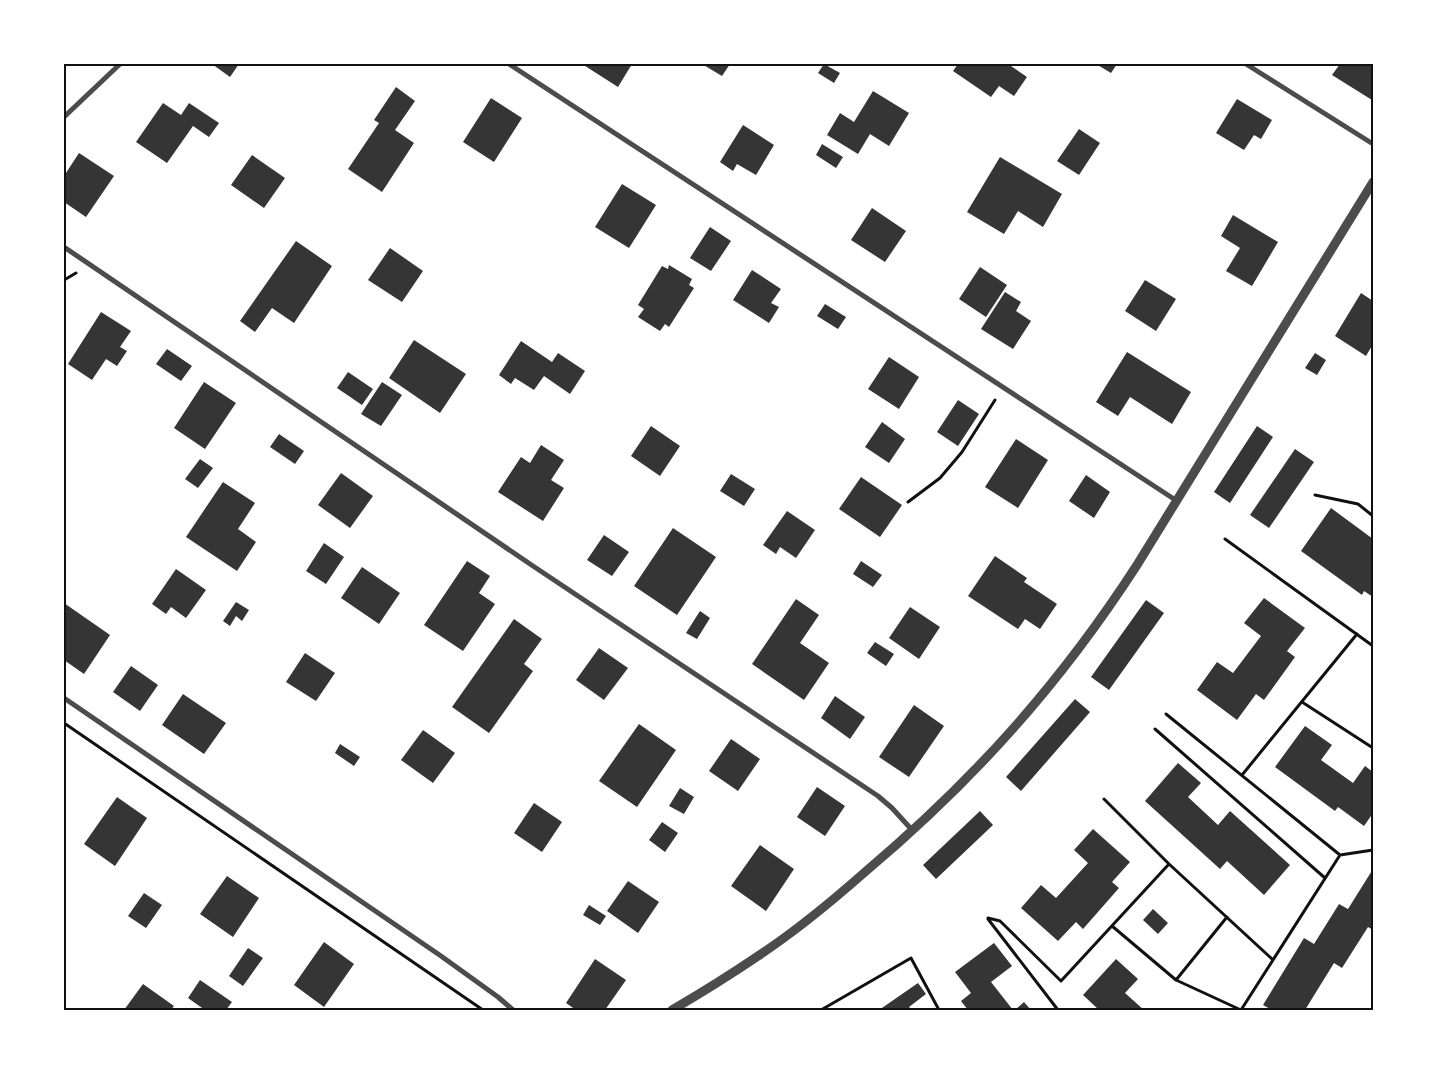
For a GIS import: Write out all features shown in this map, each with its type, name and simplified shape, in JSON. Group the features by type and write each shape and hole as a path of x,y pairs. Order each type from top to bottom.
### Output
{"street":[{"path":"64,117 120,64"},
{"path":"510,64 1177,501"},
{"path":"1246,64 1373,144"},
{"path":"672,1010 759,956 836,897 913,831 974,772 1051,686 1120,592 1373,182"},
{"path":"64,247 533,566 870,791 892,808 913,831"},
{"path":"64,698 441,956 513,1010"}],"path":[{"path":"908,502 940,478 962,452 1003,386"},
{"path":"1315,495 1358,504 1373,516"},
{"path":"1225,538 1373,646"},
{"path":"1242,775 1357,634"},
{"path":"1302,702 1373,748"},
{"path":"1166,714 1340,855 1373,850"},
{"path":"64,723 483,1010"},
{"path":"1155,729 1326,878"},
{"path":"1104,799 1169,864 1272,959"},
{"path":"1112,926 1176,980 1241,1010 1340,855"},
{"path":"1058,1010 988,918 1000,921 1061,980 1169,864"},
{"path":"1176,980 1227,917"},
{"path":"821,1010 911,958 939,1010"}],"building":[{"path":"212,64 239,64 230,77"},
{"path":"582,64 632,64 618,87"},
{"path":"702,64 730,64 722,76"},
{"path":"824,64 840,73 834,83 818,73"},
{"path":"958,64 1008,64 1027,77 1014,96 999,86 991,97 953,71"},
{"path":"1096,64 1117,64 1111,73"},
{"path":"1340,64 1373,64 1372,100 1332,75"},
{"path":"396,87 415,101 395,130 414,143 382,192 348,169 379,123 374,120"},
{"path":"873,91 909,113 889,146 870,134 858,154 827,135 840,113 854,122"},
{"path":"491,98 522,118 494,162 463,142"},
{"path":"1237,99 1272,120 1261,139 1254,135 1244,150 1216,133"},
{"path":"163,103 181,115 189,103 219,123 209,137 193,126 167,163 136,142"},
{"path":"743,125 774,145 756,175 737,164 733,171 720,162"},
{"path":"1079,129 1100,143 1079,175 1057,161"},
{"path":"822,144 843,157 836,168 816,155"},
{"path":"79,153 114,176 86,217 64,202 64,176"},
{"path":"252,155 285,178 264,208 231,185"},
{"path":"1000,157 1062,194 1043,227 1018,211 1004,234 967,212"},
{"path":"622,184 656,205 629,248 595,227"},
{"path":"872,208 906,231 885,262 851,240"},
{"path":"1233,215 1278,242 1252,286 1226,271 1240,248 1221,236"},
{"path":"710,227 731,241 711,271 690,258"},
{"path":"296,241 332,266 294,323 272,308 255,332 240,321"},
{"path":"390,248 423,271 402,302 368,280"},
{"path":"669,265 692,279 689,285 694,288 669,327 665,324 660,331 638,317 644,309 638,305 662,266 668,269"},
{"path":"980,267 1007,285 986,317 959,299"},
{"path":"752,270 781,289 771,303 779,307 769,323 733,300"},
{"path":"1145,280 1176,299 1156,331 1125,311"},
{"path":"1005,292 1021,302 1016,311 1031,321 1013,349 981,329"},
{"path":"1361,293 1373,301 1373,344 1366,356 1335,336"},
{"path":"825,304 846,317 838,329 817,316"},
{"path":"101,312 131,331 120,347 127,351 117,366 106,359 92,380 68,364"},
{"path":"414,340 466,374 440,413 389,378"},
{"path":"521,341 552,362 558,353 585,371 570,394 544,376 534,390 515,378 511,384 499,375"},
{"path":"167,349 192,366 181,381 156,364"},
{"path":"1127,352 1191,392 1172,424 1130,397 1118,416 1096,402"},
{"path":"1315,353 1326,360 1317,375 1305,368"},
{"path":"889,357 919,377 899,409 868,389"},
{"path":"348,372 373,389 362,405 337,388"},
{"path":"204,382 236,403 205,449 174,428"},
{"path":"382,382 402,395 381,426 361,414"},
{"path":"958,400 979,414 958,446 937,432"},
{"path":"882,422 905,439 889,463 865,447"},
{"path":"651,426 680,446 660,476 631,456"},
{"path":"1257,426 1273,437 1230,503 1214,492"},
{"path":"279,434 304,451 295,464 270,447"},
{"path":"1016,439 1048,460 1018,508 985,487"},
{"path":"541,445 564,460 551,480 564,488 543,521 498,492 521,457 530,463"},
{"path":"1295,449 1314,462 1269,528 1250,515"},
{"path":"200,459 213,468 198,488 185,479"},
{"path":"341,473 373,496 350,528 318,505"},
{"path":"731,474 755,489 744,506 720,491"},
{"path":"1086,475 1110,492 1094,518 1069,501"},
{"path":"861,477 902,505 880,537 839,509"},
{"path":"223,482 255,503 238,529 256,542 237,571 186,537"},
{"path":"1331,508 1373,539 1373,597 1364,591 1362,595 1301,551"},
{"path":"787,511 815,530 796,558 780,547 776,554 763,545"},
{"path":"673,528 716,557 677,615 634,586"},
{"path":"604,535 629,552 612,576 587,560"},
{"path":"324,543 344,557 326,584 306,571"},
{"path":"995,556 1027,578 1024,582 1057,604 1040,629 1025,619 1018,629 968,596"},
{"path":"467,561 490,576 479,593 495,604 463,651 424,625"},
{"path":"861,561 882,575 873,587 853,574"},
{"path":"362,567 400,593 379,624 341,598"},
{"path":"176,569 206,590 186,618 171,607 166,614 152,604"},
{"path":"1264,598 1305,628 1287,651 1295,657 1264,700 1256,694 1237,720 1197,690 1217,662 1233,673 1261,636 1244,623"},
{"path":"796,599 819,615 800,643 829,663 804,700 752,664"},
{"path":"1146,600 1164,613 1109,690 1091,677"},
{"path":"236,602 249,610 242,621 236,616 230,626 223,621"},
{"path":"64,603 110,635 84,674 64,660"},
{"path":"910,607 940,627 919,659 889,638"},
{"path":"700,611 710,618 697,639 686,633"},
{"path":"514,619 542,639 524,664 533,671 489,733 452,707"},
{"path":"875,642 894,654 886,666 867,653"},
{"path":"599,648 628,668 604,700 576,680"},
{"path":"305,653 335,673 316,701 286,682"},
{"path":"131,666 158,685 140,711 113,692"},
{"path":"183,694 226,723 204,754 162,725"},
{"path":"835,696 865,717 850,739 821,718"},
{"path":"1075,699 1090,712 1021,791 1006,777"},
{"path":"914,705 944,726 909,777 879,757"},
{"path":"639,724 676,750 637,807 599,781"},
{"path":"1305,726 1332,745 1321,760 1353,783 1365,766 1373,772 1373,813 1364,826 1338,807 1335,811 1275,767"},
{"path":"423,730 455,753 433,783 401,760"},
{"path":"731,739 760,759 738,791 709,771"},
{"path":"340,744 360,757 354,766 335,753"},
{"path":"1178,763 1201,783 1188,797 1218,825 1230,811 1290,865 1264,895 1227,861 1220,869 1145,801"},
{"path":"817,787 845,806 825,836 797,817"},
{"path":"680,788 694,797 684,814 669,806"},
{"path":"117,797 147,818 115,866 84,844"},
{"path":"534,803 562,822 542,852 514,833"},
{"path":"980,811 993,825 936,879 923,865"},
{"path":"662,822 678,833 665,852 649,840"},
{"path":"1093,829 1130,862 1112,882 1119,888 1083,929 1076,922 1058,941 1021,908 1041,885 1056,898 1088,863 1074,850"},
{"path":"760,845 794,869 766,911 731,886"},
{"path":"1373,869 1373,930 1368,927 1342,968 1334,963 1305,1010 1272,1010 1263,1005 1304,938 1314,944 1339,904 1348,909"},
{"path":"227,876 259,898 233,937 200,914"},
{"path":"628,881 659,902 638,933 607,911"},
{"path":"144,893 162,905 146,928 128,916"},
{"path":"589,905 606,916 600,925 583,915"},
{"path":"1153,909 1168,923 1158,934 1143,920"},
{"path":"324,942 354,964 324,1007 294,985"},
{"path":"994,943 1012,966 991,982 1013,1010 968,1010 961,1001 971,993 955,972"},
{"path":"248,948 263,958 243,986 229,976"},
{"path":"595,959 626,980 605,1010 576,1010 566,1003"},
{"path":"1116,959 1138,979 1125,993 1144,1010 1099,1010 1083,995"},
{"path":"200,980 232,1002 226,1010 205,1010 188,998"},
{"path":"918,983 926,994 909,1007 912,1010 879,1010"},
{"path":"143,984 174,1006 171,1010 124,1010"},
{"path":"1024,1002 1031,1010 1015,1010"}]}
